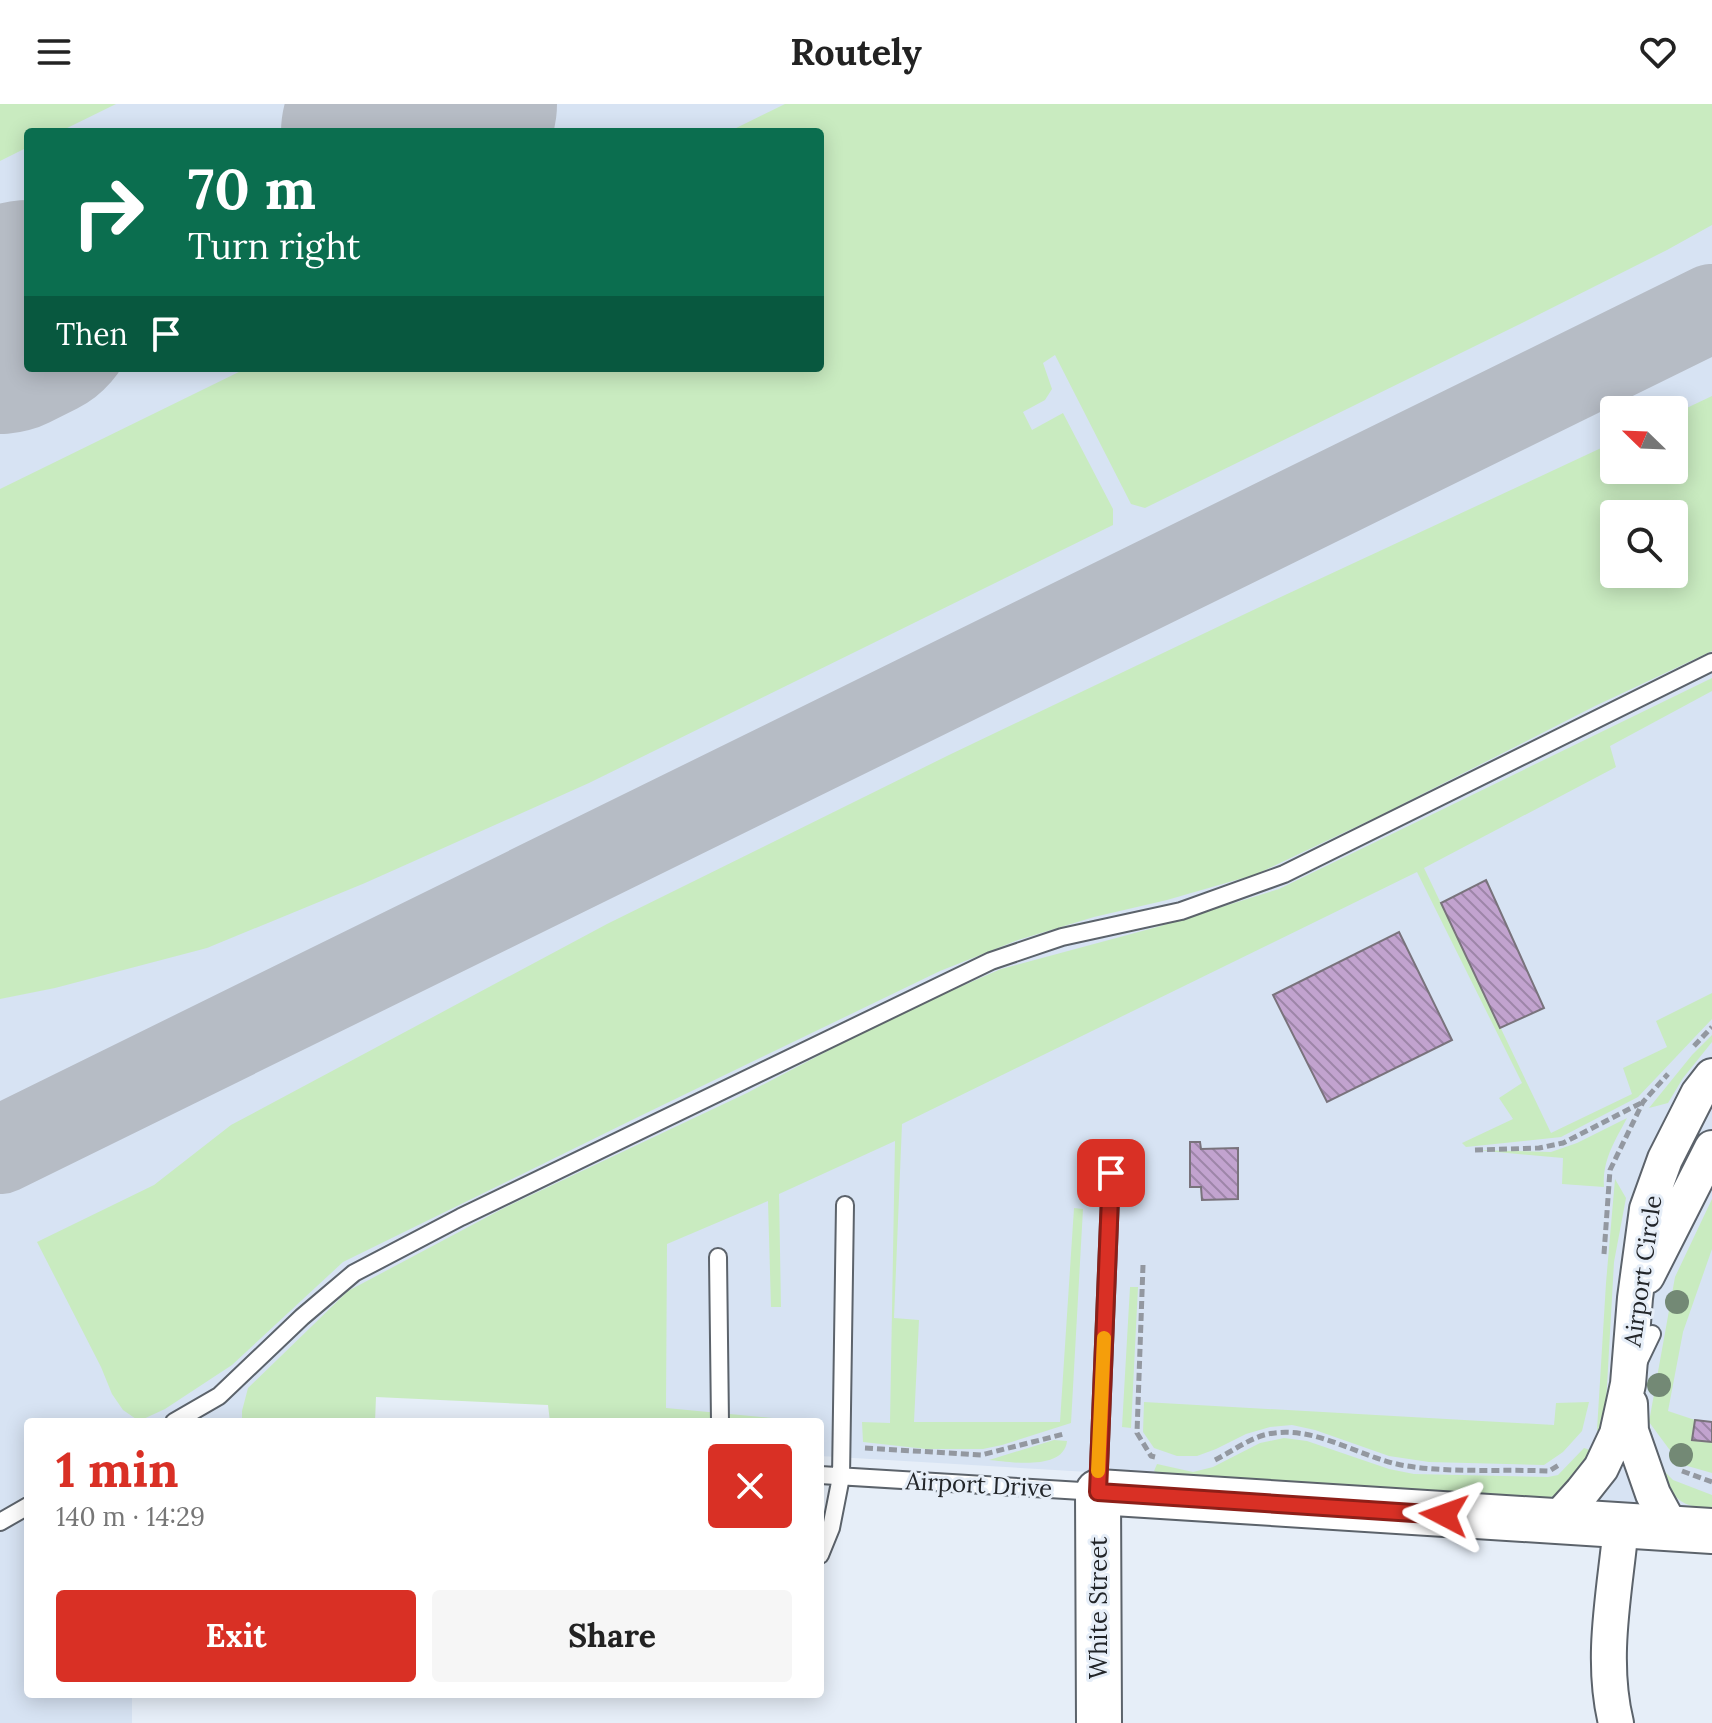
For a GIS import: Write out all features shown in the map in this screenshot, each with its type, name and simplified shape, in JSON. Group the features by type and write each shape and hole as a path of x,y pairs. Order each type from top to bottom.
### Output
{"main road":[{"name":"Airport Drive","path":"1098,1492 1692,1530"},
{"name":"White Street","path":"1098,1492 1099,1723"}],"street":[{"name":"Airport Circle","path":"1555,1522 1601,1468 1617,1434 1628,1384 1647,1209 1665,1159 1698,1094 1712,1076"},
{"path":"1635,1298 1702,1189 1712,1148"},
{"name":"Airport Circle","path":"1628,1384 1631,1431 1653,1494 1692,1530"},
{"path":"1616,1723 1608,1660 1621,1526"}],"lane":[{"path":"181,1418 219,1396 302,1317 354,1273 461,1217 991,961 1062,937 1181,911 1284,874 1712,662"},
{"path":"1098,1492 1111,1173"},
{"path":"824,1545 831,1528 841,1477 845,1205"},
{"path":"718,1257 720,1418"},
{"path":"1628,1384 1652,1334"},
{"name":"Airport Drive","path":"824,1475 1098,1492"},
{"path":"0,1522 24,1508"}],"path":[{"path":"1475,1150 1539,1148 1563,1143 1643,1102"},
{"path":"1143,1265 1137,1433 1151,1456 1162,1460"},
{"path":"1205,1463 1262,1435 1285,1432 1308,1435 1368,1457 1404,1466 1549,1471 1562,1463"},
{"path":"1123,1433 1137,1433"},
{"path":"841,1448 981,1455 1064,1434"},
{"path":"1675,1465 1683,1473 1712,1482"}],"shaded area":[{"path":"0,104 1712,104 1712,1509 824,1456 824,1418 654,1418 654,1394 372,1379 277,1418 24,1418 24,1698 132,1698 132,1723 0,1723"}],"green space":[{"path":"0,104 116,104 67,128 24,128 24,149 0,161"},
{"path":"785,104 1712,104 1712,225 1520,324 1145,508 1131,504 1055,355 1043,363 1052,389 1045,400 1023,412 1032,430 1063,413 1113,509 1113,525 589,783 365,883 207,948 55,988 0,999 0,489 239,372 824,372 824,128 736,128"},
{"path":"1712,396 1712,651 1257,874 1018,940 940,971 343,1262 232,1365 165,1409 146,1418 135,1418 123,1410 112,1394 37,1242 154,1185 231,1125 607,924 949,755 1600,449 1600,484 1688,484 1688,407"},
{"path":"1712,678 1712,691 1610,746 1616,767 1424,868 1551,1133 1632,1094 1623,1068 1667,1047 1656,1021 1712,993 1712,1019 1638,1097 1561,1137 1466,1147 1462,1143 1513,1119 1499,1098 1522,1083 1417,872 902,1124 894,1318 919,1320 914,1422 1060,1422 1074,1208 1083,1209 1071,1423 983,1449 926,1449 863,1442 862,1422 890,1423 895,1141 779,1194 781,1307 771,1307 768,1201 667,1244 666,1408 773,1418 550,1418 548,1405 376,1397 375,1418 242,1418 248,1388 348,1291 504,1208 747,1093 902,1012 1001,969 1157,927 1279,889"},
{"path":"1712,1035 1712,1042 1683,1078 1668,1103 1649,1108 1692,1055"},
{"path":"1627,1118 1607,1159 1604,1187 1562,1184 1563,1158 1475,1150 1551,1152 1577,1143"},
{"path":"1615,1179 1626,1198 1614,1262 1604,1439 1597,1430"},
{"path":"1712,1199 1712,1249 1683,1332 1668,1411 1695,1420 1693,1440 1712,1442 1712,1473 1684,1465 1649,1422 1675,1277"},
{"path":"1130,1287 1138,1287 1131,1428 1122,1427"},
{"path":"1144,1402 1554,1425 1556,1403 1589,1402 1582,1431 1563,1452 1544,1465 1429,1462 1389,1456 1292,1425 1246,1434 1197,1456 1177,1456 1154,1448 1143,1432"},
{"path":"1284,1438 1307,1441 1389,1469 1414,1474 1548,1477 1558,1475 1584,1448 1597,1452 1561,1492 1545,1500 1166,1477 1154,1471 1157,1464 1193,1472 1213,1467 1260,1443"},
{"path":"1054,1440 1067,1441 1064,1451 1047,1461 1022,1463 989,1460"},
{"path":"1657,1464 1673,1480 1712,1495 1712,1509 1682,1502 1671,1491"}],"building":[{"path":"1486,880 1544,1008 1500,1028 1441,903"},
{"path":"1399,932 1452,1040 1327,1102 1273,995"},
{"path":"1190,1142 1200,1142 1201,1149 1238,1148 1238,1199 1202,1200 1201,1187 1190,1187"},
{"path":"1695,1420 1712,1422 1712,1442 1692,1440"}],"taxiway":[{"path":"0,1150 1712,308"}],"runway":[{"path":"399,128 447,104"},
{"path":"0,324 24,312"}],"slow traffic":[{"path":"1098,1471 1104,1338"}],"route":[{"path":"1111,1173 1098,1492 1444,1515"}]}
